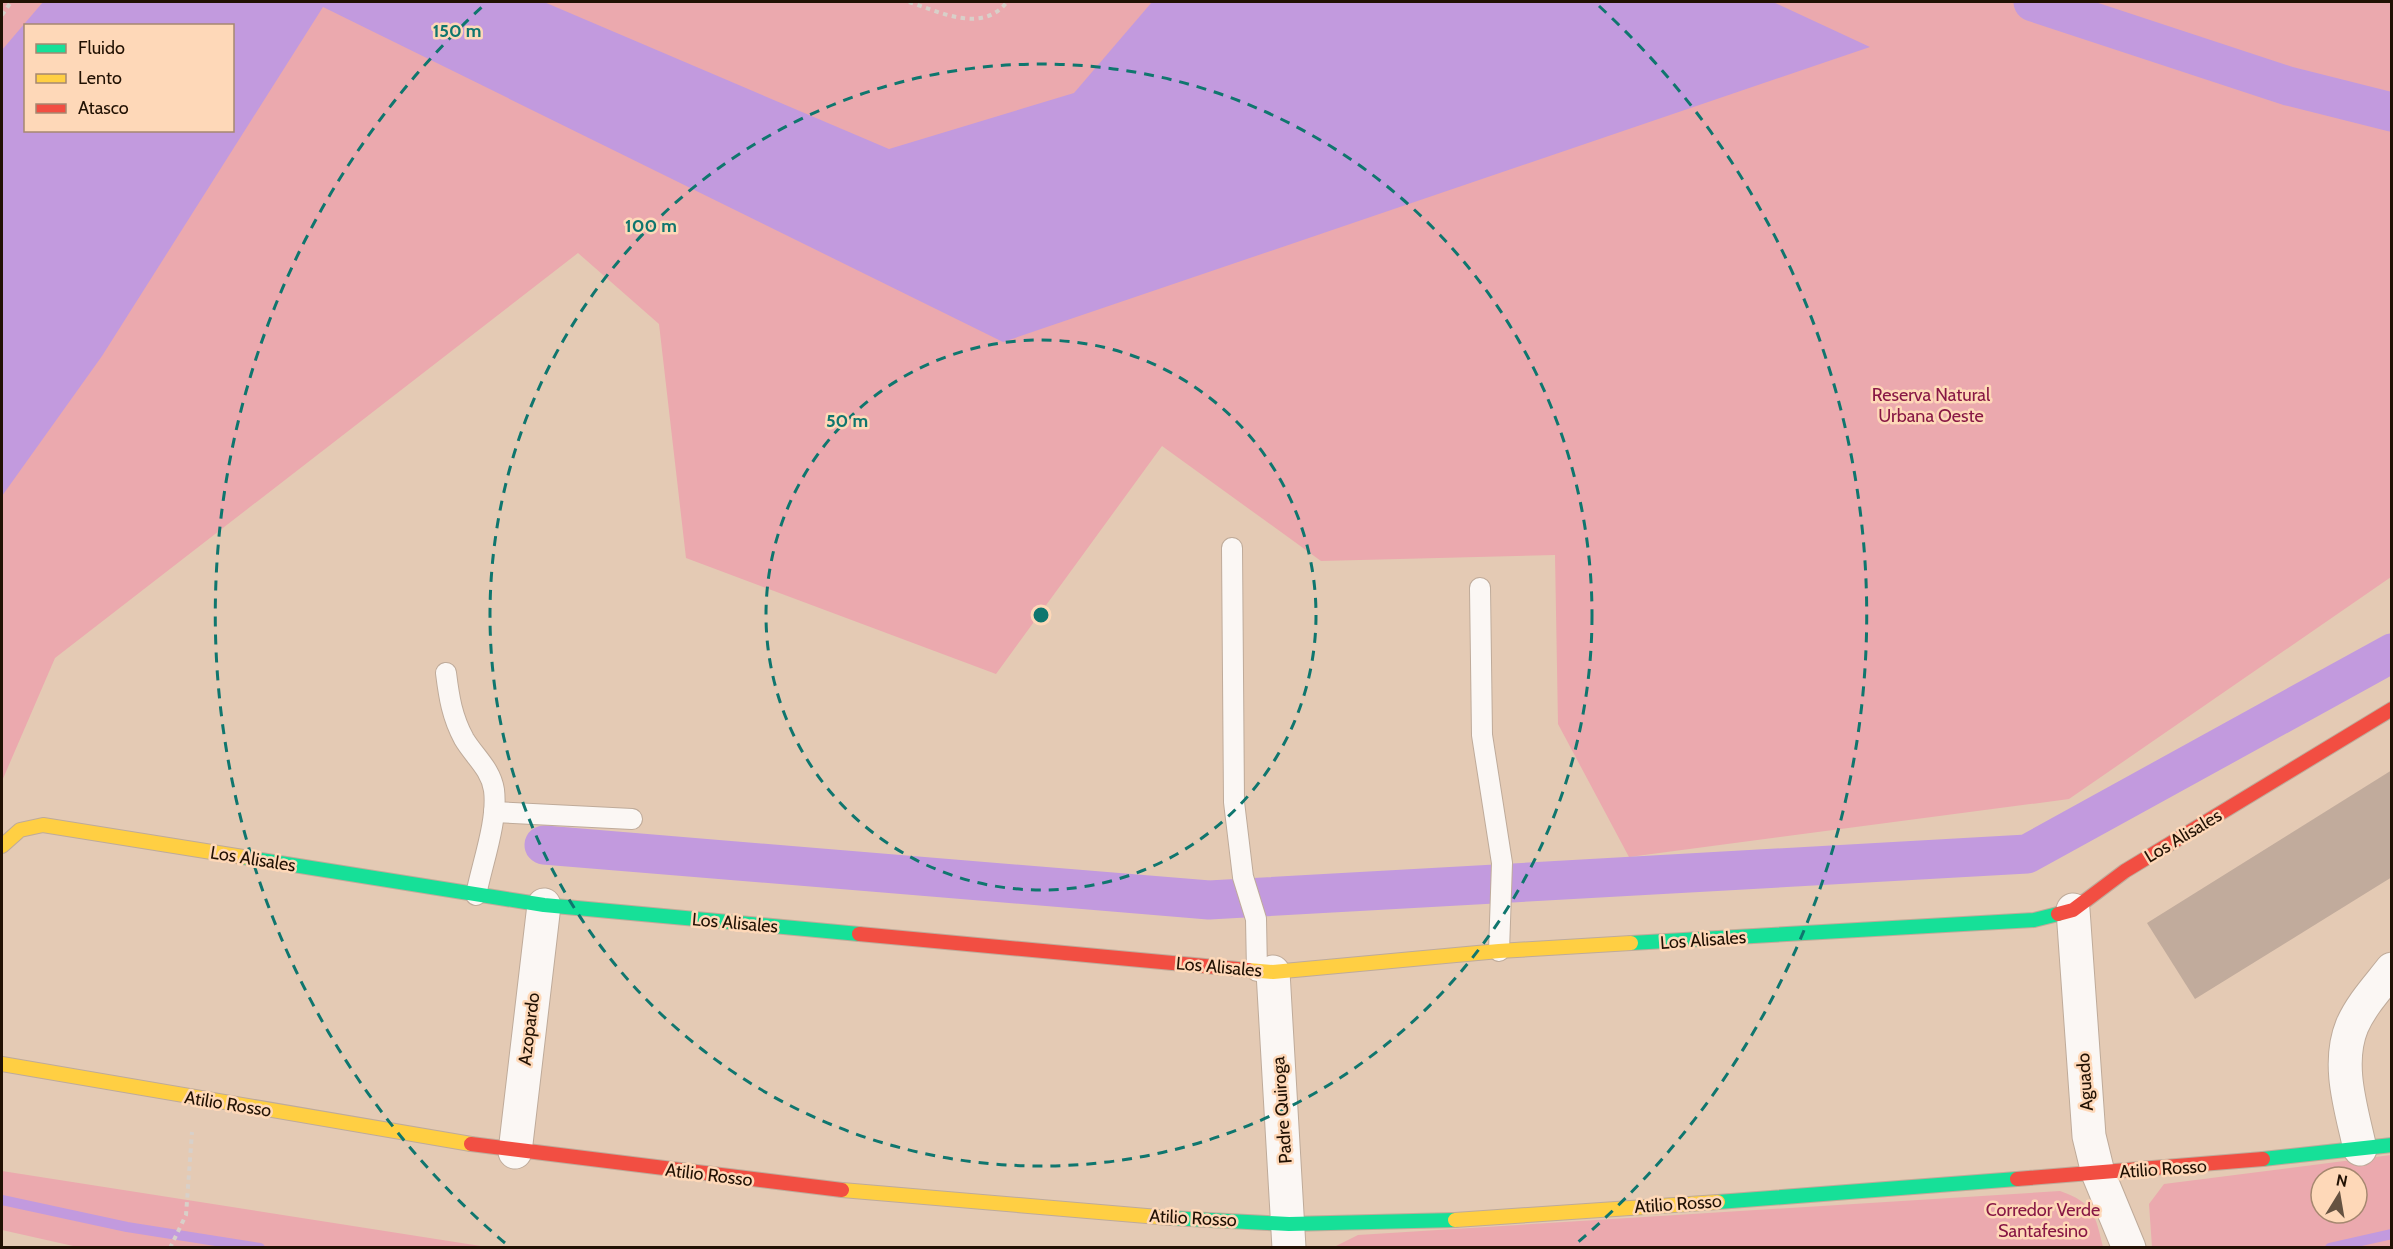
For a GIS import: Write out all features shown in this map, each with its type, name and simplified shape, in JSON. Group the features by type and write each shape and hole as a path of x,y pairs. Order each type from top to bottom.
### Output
{"street":[{"name":"Los Alisales","path":"2,846 11,833 26,826 43,825 544,905 1265,972 1499,951 2034,920 2073,910 2125,871 2391,709"},
{"name":"Azopardo","path":"515,1152 544,905"},
{"name":"Aguado","path":"2073,910 2089,1136 2098,1173 2129,1248"},
{"path":"2376,1147 2348,1091 2345,1060 2351,1027 2366,1002 2391,969"},
{"name":"Padre Quiroga","path":"1265,972 1289,1236"},
{"name":"Atilio Rosso","path":"2,1064 515,1152 840,1190 1141,1215 1289,1236 1444,1221 2222,1164 2376,1147"}],"lane":[{"path":"1232,548 1234,802 1243,877 1256,919 1265,972"},
{"path":"1480,588 1482,735 1502,862 1499,951"},
{"path":"446,673 451,711 465,741 485,766 494,789 494,812 476,895"},
{"path":"494,812 632,819"}],"path":[{"path":"2,15 11,2"},
{"path":"909,2 961,19 982,18 1003,7 1007,2"},
{"path":"170,1248 186,1215 195,1098"}],"green space":[{"name":"Reserva Natural Urbana Oeste","path":"2,2 2391,2 2391,577 2069,799 1629,857 1558,724 1555,555 1321,561 1162,446 996,674 686,558 659,324 578,253 55,658 2,781"},
{"name":"Corredor Verde Santafesino","path":"2391,1155 2391,1247 2152,1247 2149,1204 2164,1184 2309,1165 2309,1225 2369,1225 2369,1165 2313,1165"},
{"path":"2,1171 487,1247 82,1248 2,1230"},
{"name":"Corredor Verde Santafesino","path":"2060,1191 2080,1200 2091,1211 2098,1226 2103,1247 1332,1248 1358,1235"}],"shaded area":[{"path":"43,2 544,2 889,149 1074,93 1152,2 1773,2 1870,47 1003,342 323,7 102,356 2,496 2,50 24,24 24,132 234,132 234,24 24,24"}],"building":[{"path":"2392,770 2392,877 2195,999 2147,923"}],"waterway":[{"path":"2033,2 2288,86 2392,112"},
{"path":"544,845 1209,900 2027,854 2392,653"},
{"path":"2,1200 127,1227 260,1248"},
{"path":"2330,1248 2392,1234"}],"traffic: fast":[{"path":"243,857 544,905 859,934"},
{"path":"1631,943 2034,920 2058,914"},
{"path":"2263,1159 2392,1145"},
{"path":"1718,1202 2017,1179"},
{"path":"1170,1218 1289,1224 1455,1220"}],"traffic: slow":[{"path":"2,846 20,830 43,825 243,857"},
{"path":"1248,970 1273,972 1499,951 1631,943"},
{"path":"2,1064 471,1144"},
{"path":"842,1190 1170,1218"},
{"path":"1455,1220 1718,1202"}],"traffic: jam":[{"path":"2058,914 2073,910 2125,871 2392,709"},
{"path":"859,934 1248,970"},
{"path":"471,1144 842,1190"},
{"path":"2017,1179 2263,1159"}]}
